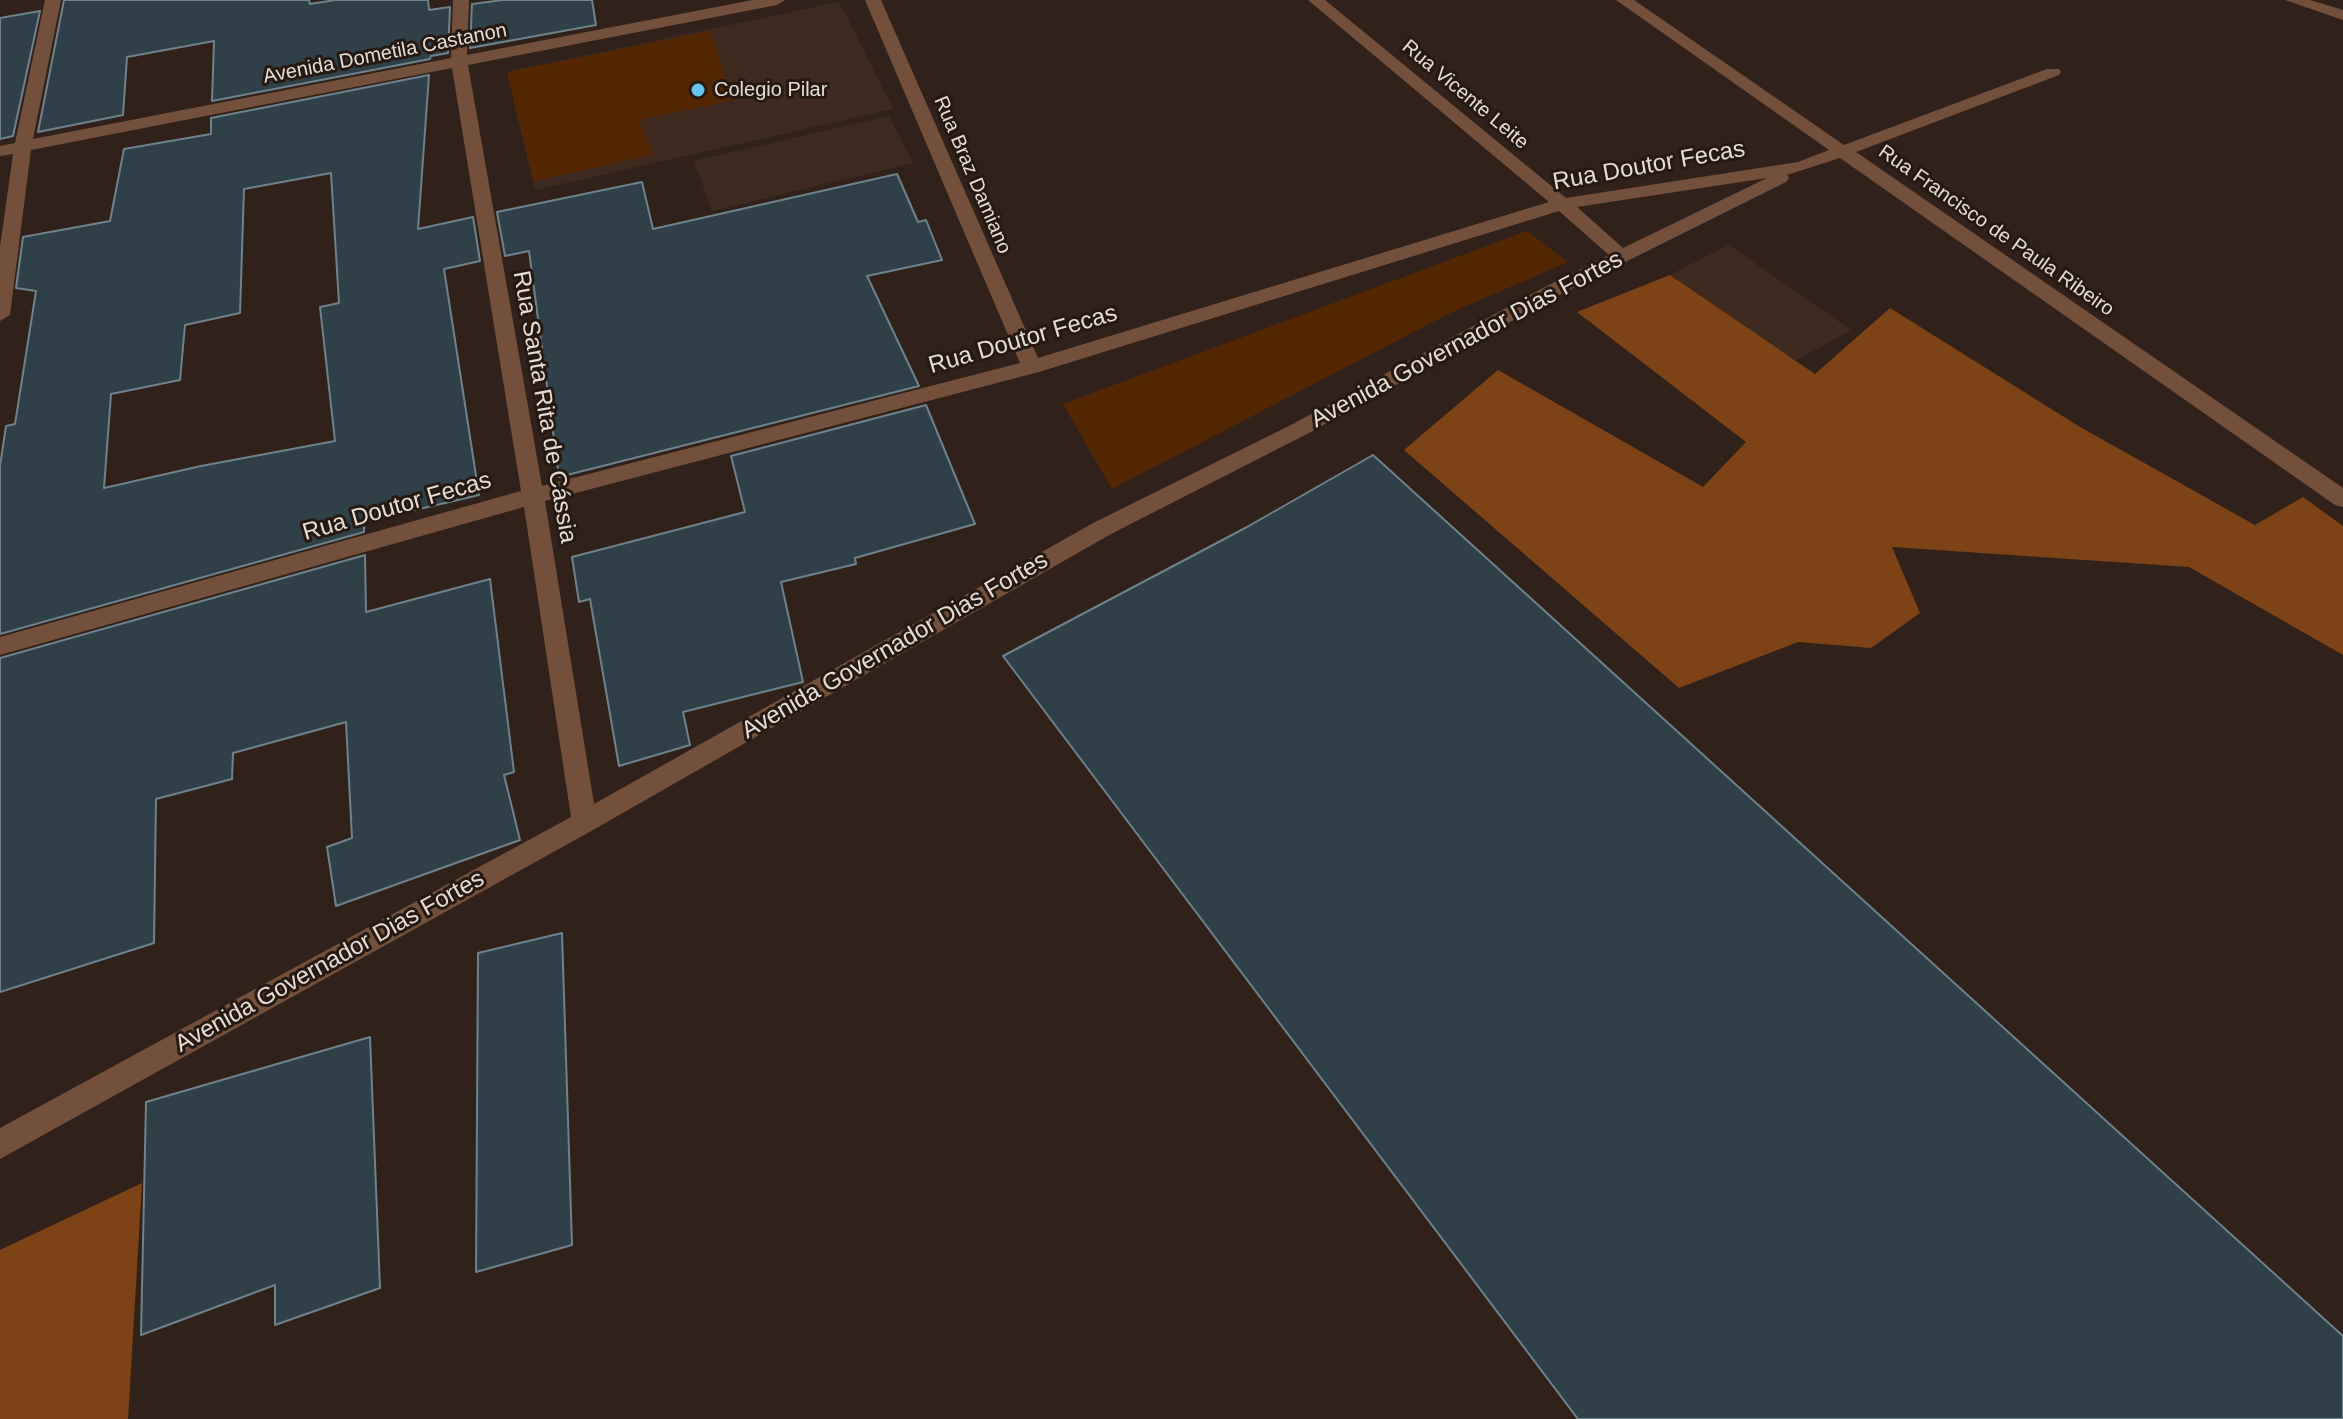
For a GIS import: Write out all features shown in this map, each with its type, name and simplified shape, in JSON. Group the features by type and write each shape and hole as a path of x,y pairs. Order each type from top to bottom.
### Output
{"street":[{"path":"0,315 23,146 53,0"},
{"name":"Rua Santa Rita de Cássia","path":"461,0 459,63 533,496 584,822"},
{"name":"Avenida Dometila Castanon","path":"0,151 777,0"},
{"name":"Rua Braz Damiano","path":"873,0 1032,367"},
{"name":"Rua Vicente Leite","path":"1316,0 1622,257"},
{"name":"Rua Francisco de Paula Ribeiro","path":"1624,0 2343,499"},
{"path":"2293,0 2343,15"},
{"name":"Rua Doutor Fecas","path":"0,646 533,496 1032,367 1562,204 1801,167 2053,72"},
{"name":"Avenida Governador Dias Fortes","path":"0,1144 584,822 1103,528 1300,429 1548,293 1801,167"}],"shaded area":[{"name":"Colegio Pilar","path":"839,2 893,109 535,190 507,72"},
{"path":"709,31 734,100 639,120 653,155 533,181 507,72"},
{"name":"Colegio Pilar","path":"889,116 913,163 712,211 694,161"},
{"path":"1527,231 1568,262 1452,312 1112,489 1063,404"},
{"path":"1729,245 1851,330 1791,363 1670,275"},
{"path":"1670,275 1815,374 1890,308 2080,427 2255,525 2303,497 2343,526 2343,655 2189,567 1892,547 1920,613 1871,648 1798,642 1679,688 1404,450 1498,370 1703,487 1746,442 1577,312"},
{"path":"142,1183 128,1419 0,1419 0,1250"}],"building":[{"path":"64,0 309,0 310,4 335,0 428,0 429,10 450,7 448,53 212,101 214,41 127,57 123,115 38,132"},
{"path":"503,0 592,0 596,25 470,48 472,4"},
{"path":"40,11 13,136 0,139 0,18"},
{"path":"429,75 418,229 473,217 480,261 444,269 479,495 364,522 364,532 0,634 0,466 6,426 15,424 36,291 16,288 23,237 110,221 124,149 211,134 211,118","holes":["331,173 339,303 320,307 335,441 104,488 111,394 180,380 185,325 240,313 244,189"]},
{"path":"897,174 918,222 926,220 942,260 867,276 919,386 559,477 529,251 505,256 497,212 642,182 653,229"},
{"path":"926,405 975,524 855,558 856,564 781,582 803,682 683,712 690,745 619,766 590,599 579,602 572,557 745,512 731,456"},
{"path":"1373,455 2343,1336 2343,1419 1578,1419 1003,656 1247,527"},
{"path":"365,555 366,612 490,579 514,772 504,775 520,840 336,906 327,847 352,838 346,722 233,753 232,779 156,799 154,943 0,992 0,658"},
{"path":"562,933 572,1245 476,1272 478,953"},
{"path":"370,1037 380,1288 275,1325 275,1285 141,1335 146,1102"}],"place":[{"name":"Colegio Pilar","path":"698,90"}]}
